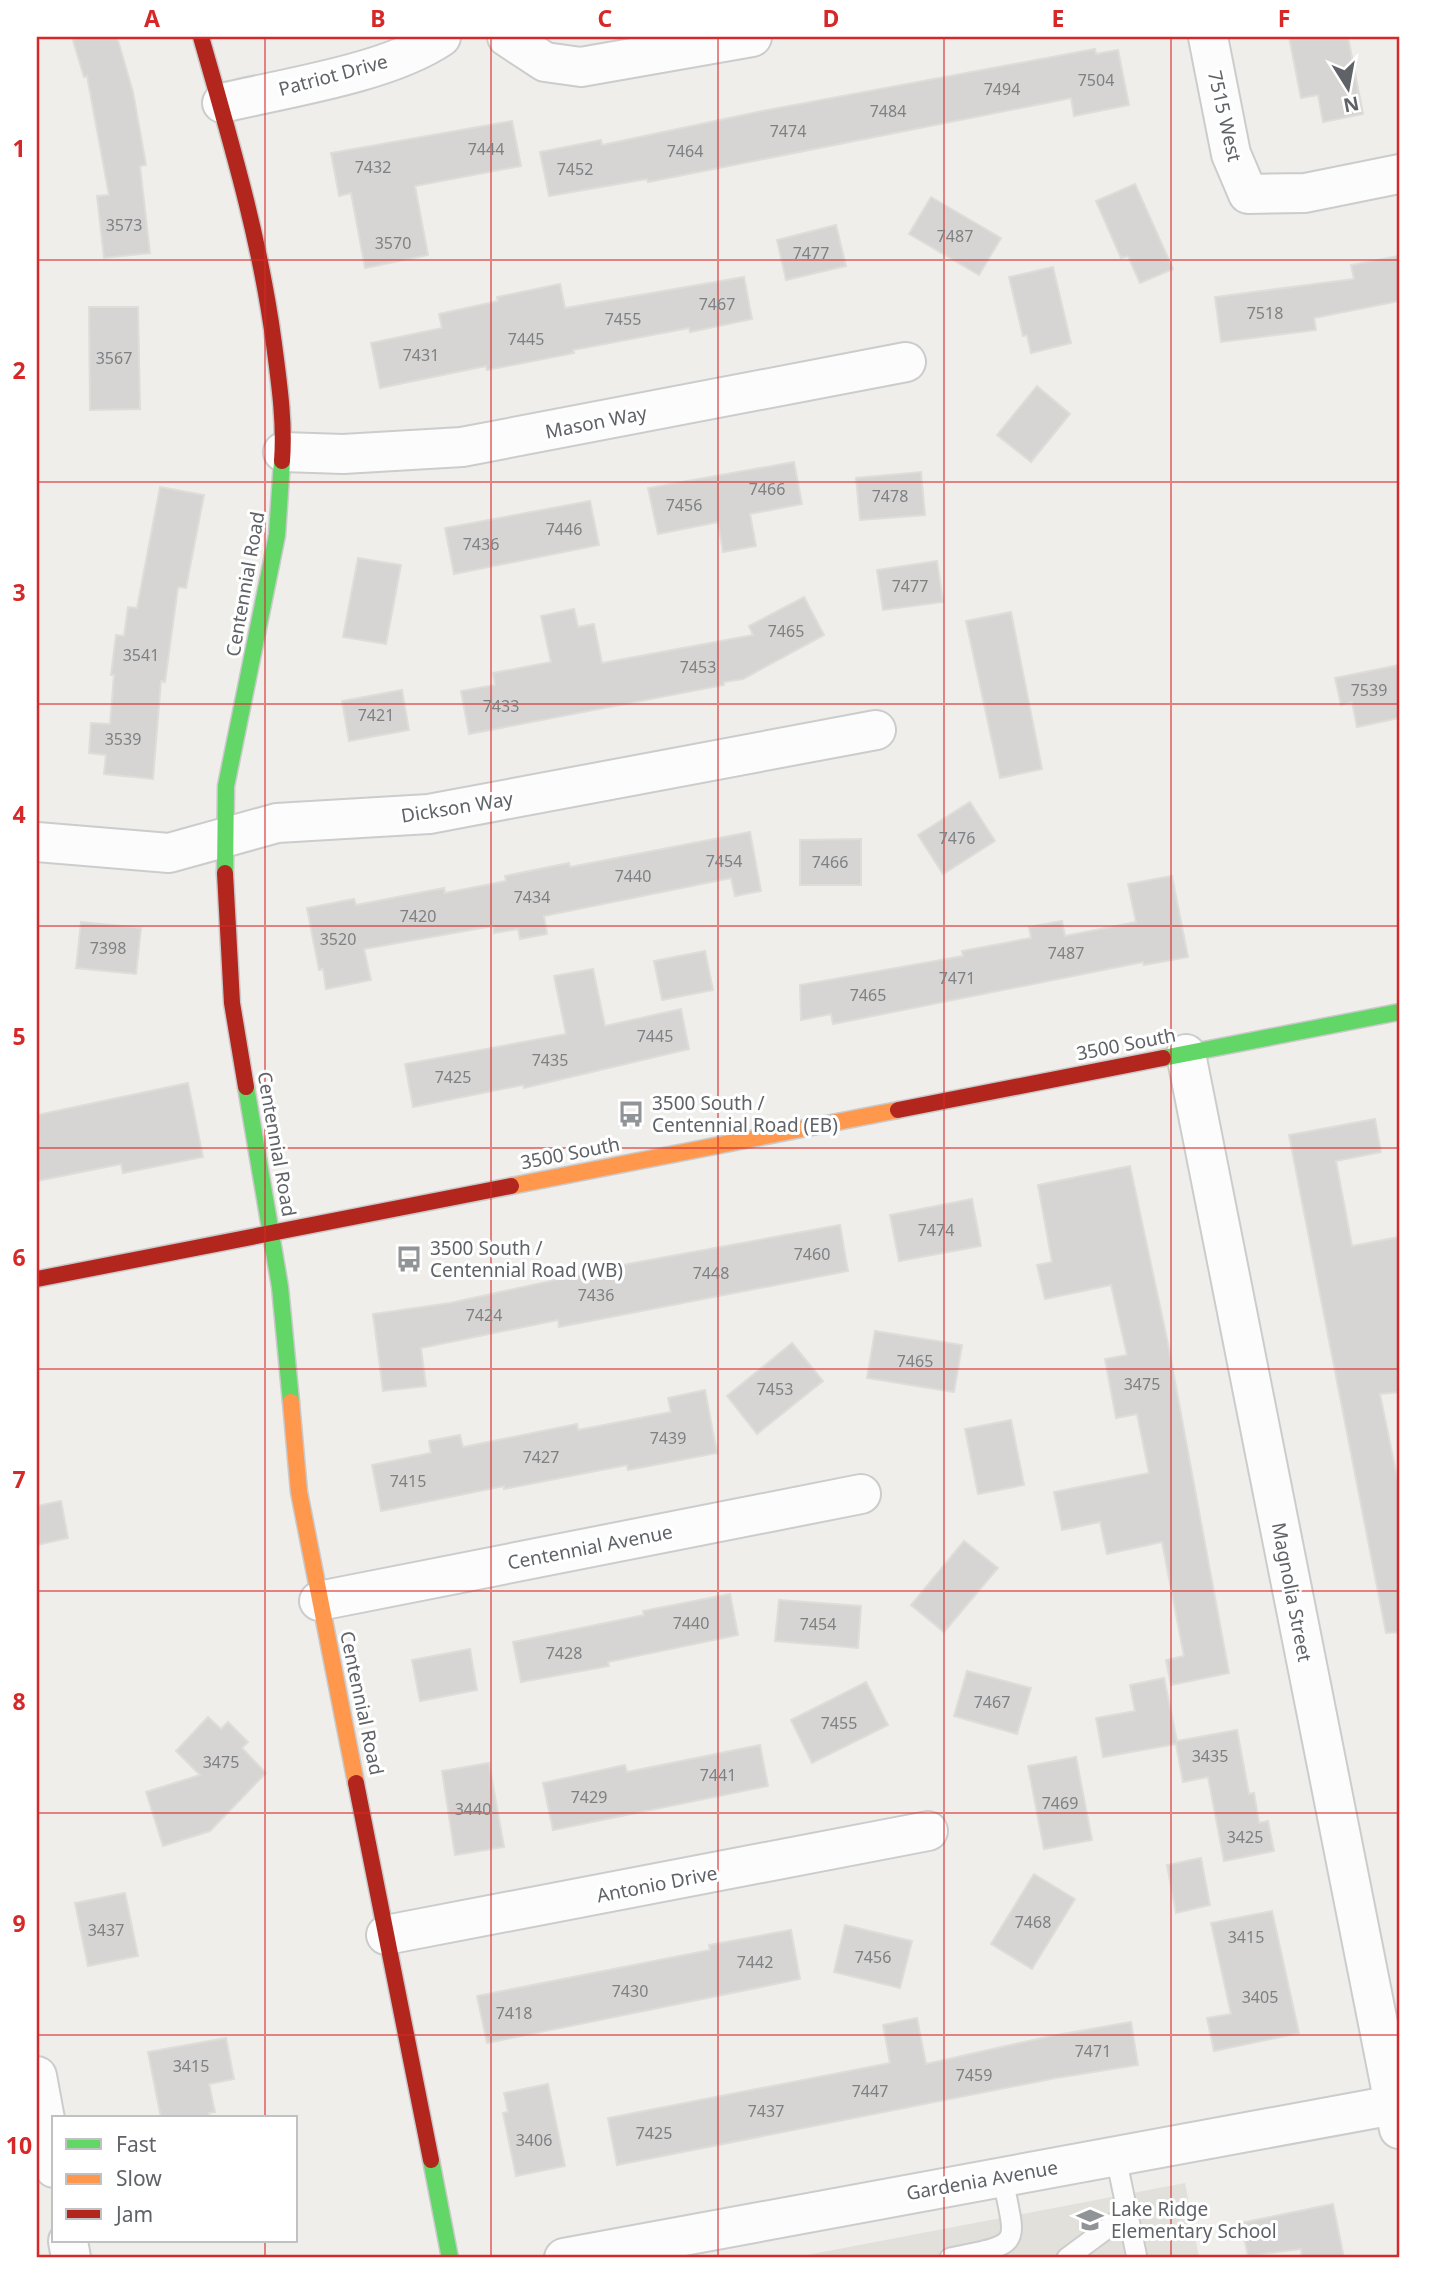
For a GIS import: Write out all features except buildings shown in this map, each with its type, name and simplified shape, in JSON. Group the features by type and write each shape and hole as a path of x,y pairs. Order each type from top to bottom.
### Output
{"street":[{"name":"Centennial Road","path":"201,37 248,200 267,284 279,380 283,452 277,535 226,786 223,838 224,906 232,1003 282,1300 299,1492 450,2258"},
{"name":"Patriot Drive","path":"222,103 373,67 424,48 441,37"},
{"path":"507,37 545,62 581,67 752,37"},
{"name":"7515 West","path":"1208,37 1231,154 1248,194 1305,193 1399,174"},
{"name":"Mason Way","path":"283,452 343,454 462,447 906,362"},
{"name":"Dickson Way","path":"37,842 169,853 277,823 350,821 429,814 876,730"},
{"name":"3500 South","path":"37,1279 1399,1012"},
{"name":"Magnolia Street","path":"1186,1054 1398,2113"},
{"name":"Centennial Avenue","path":"319,1601 861,1494"},
{"name":"Antonio Drive","path":"386,1936 928,1831"},
{"path":"37,2076 52,2157"},
{"name":"Gardenia Avenue","path":"564,2258 1002,2175 1398,2113"}],"lane":[{"path":"1116,2158 1137,2258"},
{"path":"950,2258 1000,2248 1009,2241 1012,2230 1002,2175"},
{"path":"1067,2258 1128,2213"}],"shaded area":[{"name":"Lake Ridge Elementary School","path":"1185,2183 1199,2258 791,2258"}],"traffic: fast":[{"path":"225,873 226,786 277,535 282,461"},
{"path":"1163,1058 1399,1012"},
{"path":"246,1087 280,1287 291,1402"},
{"path":"431,2160 450,2258"}],"traffic: slow":[{"path":"511,1186 898,1110"},
{"path":"291,1402 299,1492 356,1783"}],"traffic: jam":[{"path":"201,37 243,189 261,266 280,387 282,461"},
{"path":"225,873 232,1003 246,1087"},
{"path":"898,1110 1163,1058"},
{"path":"37,1279 511,1186"},
{"path":"356,1783 431,2160"}],"place":[{"name":"3500 South / Centennial Road (EB)","path":"631,1114"},
{"name":"3500 South / Centennial Road (WB)","path":"409,1259"},
{"name":"Lake Ridge Elementary School","path":"1090,2220"}]}
